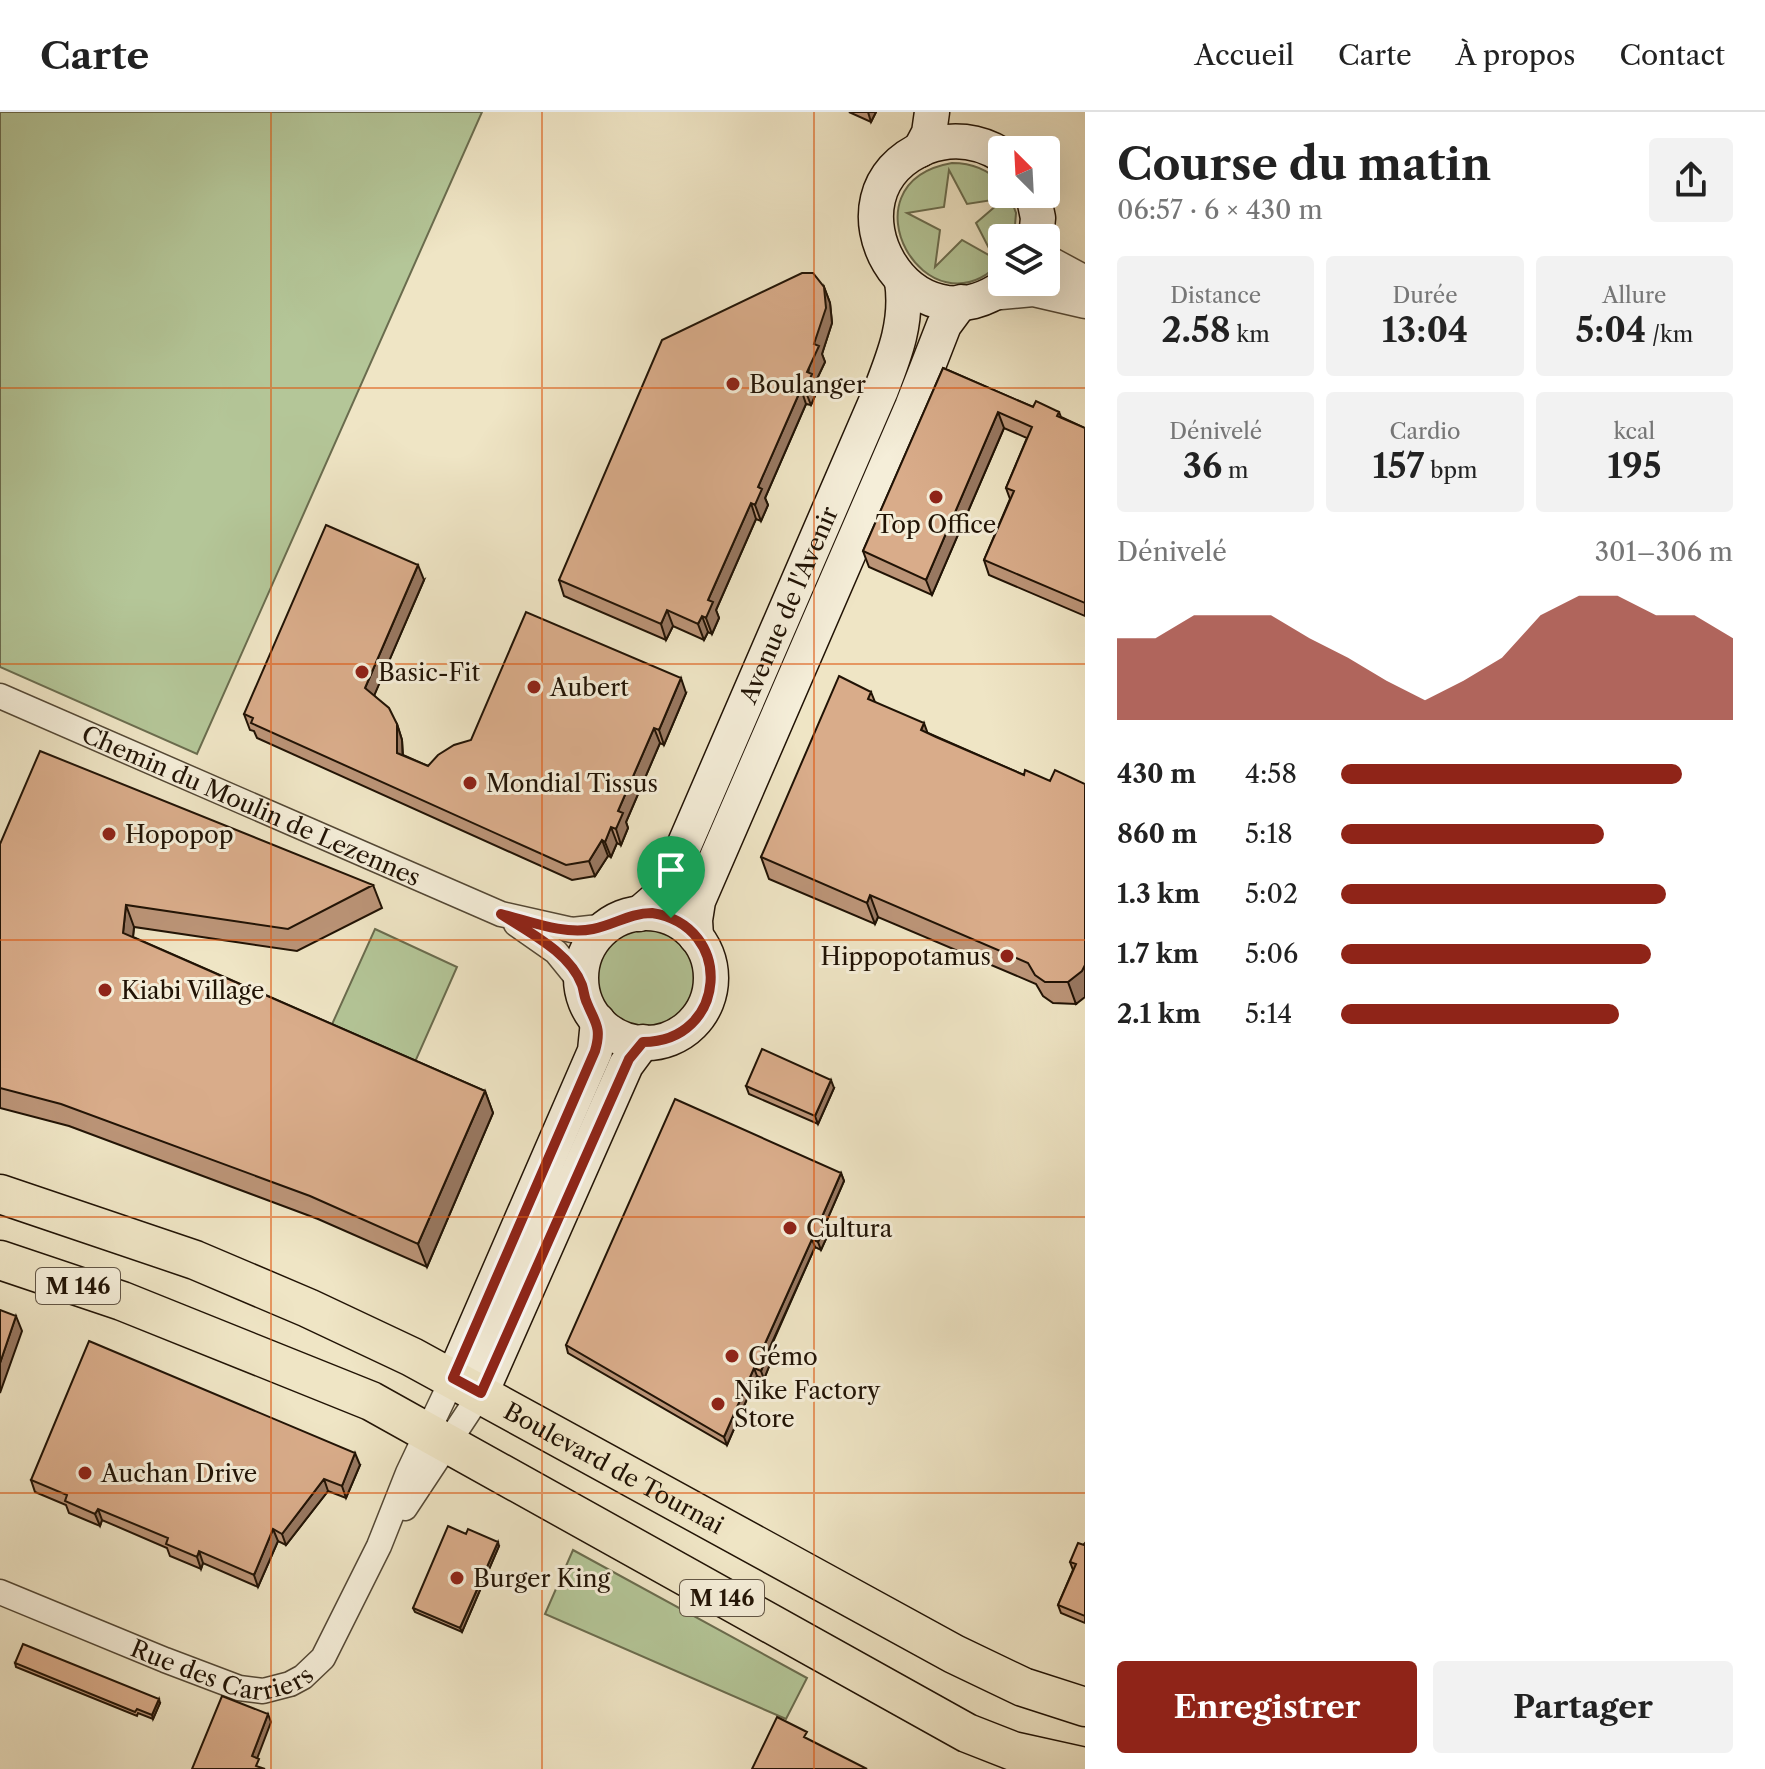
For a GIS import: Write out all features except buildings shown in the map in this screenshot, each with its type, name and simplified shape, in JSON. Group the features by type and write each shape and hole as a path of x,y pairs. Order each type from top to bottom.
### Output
{"main road":[{"path":"920,150 929,133 932,112"},
{"path":"961,112 969,132 988,147"},
{"path":"987,293 934,299 916,292 902,281 881,251 876,214 888,179 899,165 920,150 948,141 988,149"},
{"name":"Avenue de l'Avenir","path":"624,920 660,896 667,885 881,390 902,330 905,303 902,281"},
{"name":"Avenue de l'Avenir","path":"696,937 698,901 912,407 944,325 987,293"},
{"path":"652,913 671,918 687,927 696,937 706,953 711,984 705,1005 681,1033 663,1040 643,1042 618,1036 598,1021 587,1004 582,984 587,952 594,940 624,920 652,913"},
{"path":"467,1386 595,1051 598,1021"},
{"path":"467,1386 626,1065 643,1042"},
{"name":"Boulevard de Tournai","path":"0,1194 142,1240 308,1308 467,1386 980,1667 1044,1695 1085,1707"},
{"name":"M 146","path":"0,1260 122,1301 371,1401 955,1726 1045,1769"},
{"name":"M 146","path":"998,1746 1085,1767"}],"street":[{"path":"1060,268 1085,281"},
{"path":"987,293 1033,291 1085,303"},
{"name":"Chemin du Moulin de Lezennes","path":"0,696 501,914 572,930 624,920"},
{"name":"Chemin du Moulin de Lezennes","path":"501,914 556,952 582,984"},
{"name":"Rue des Carriers","path":"0,1592 239,1688 276,1689 303,1677 323,1658 379,1546 467,1386"}],"green space":[{"path":"0,112 482,112 197,754 0,667"},
{"path":"952,163 973,166 988,173 988,201 967,204 949,170 944,207 907,213 940,230 935,267 962,240 988,255 988,271 974,281 947,282 923,270 906,250 898,224 901,198 918,176"},
{"path":"993,208 1014,208 1015,224 988,224 988,246 976,223"},
{"path":"646,924 666,928 683,940 695,957 699,977 695,997 683,1014 666,1026 646,1030 626,1026 609,1014 597,997 593,977 597,957 609,940 626,928"},
{"path":"375,929 457,967 411,1071 329,1031"},
{"path":"573,1550 807,1678 786,1719 545,1614"}],"place":[{"name":"Boulanger","path":"733,384"},
{"name":"Top Office","path":"936,497"},
{"name":"Basic-Fit","path":"362,672"},
{"name":"Aubert","path":"534,687"},
{"name":"Mondial Tissus","path":"470,783"},
{"name":"Hopopop","path":"109,834"},
{"name":"Hippopotamus","path":"1007,956"},
{"name":"Kiabi Village","path":"105,990"},
{"name":"Cultura","path":"790,1228"},
{"name":"Gémo","path":"732,1356"},
{"name":"Nike Factory Store","path":"718,1404"},
{"name":"Auchan Drive","path":"85,1473"},
{"name":"Burger King","path":"457,1578"}],"route":[{"path":"652,913 671,918 692,932 706,953 711,977 708,999 697,1018 681,1033 656,1042 643,1042 629,1059 481,1393 453,1378 598,1039 598,1021 584,998 582,984 570,967 541,940 501,914 578,931 608,926 626,916 639,914 652,913"}]}
